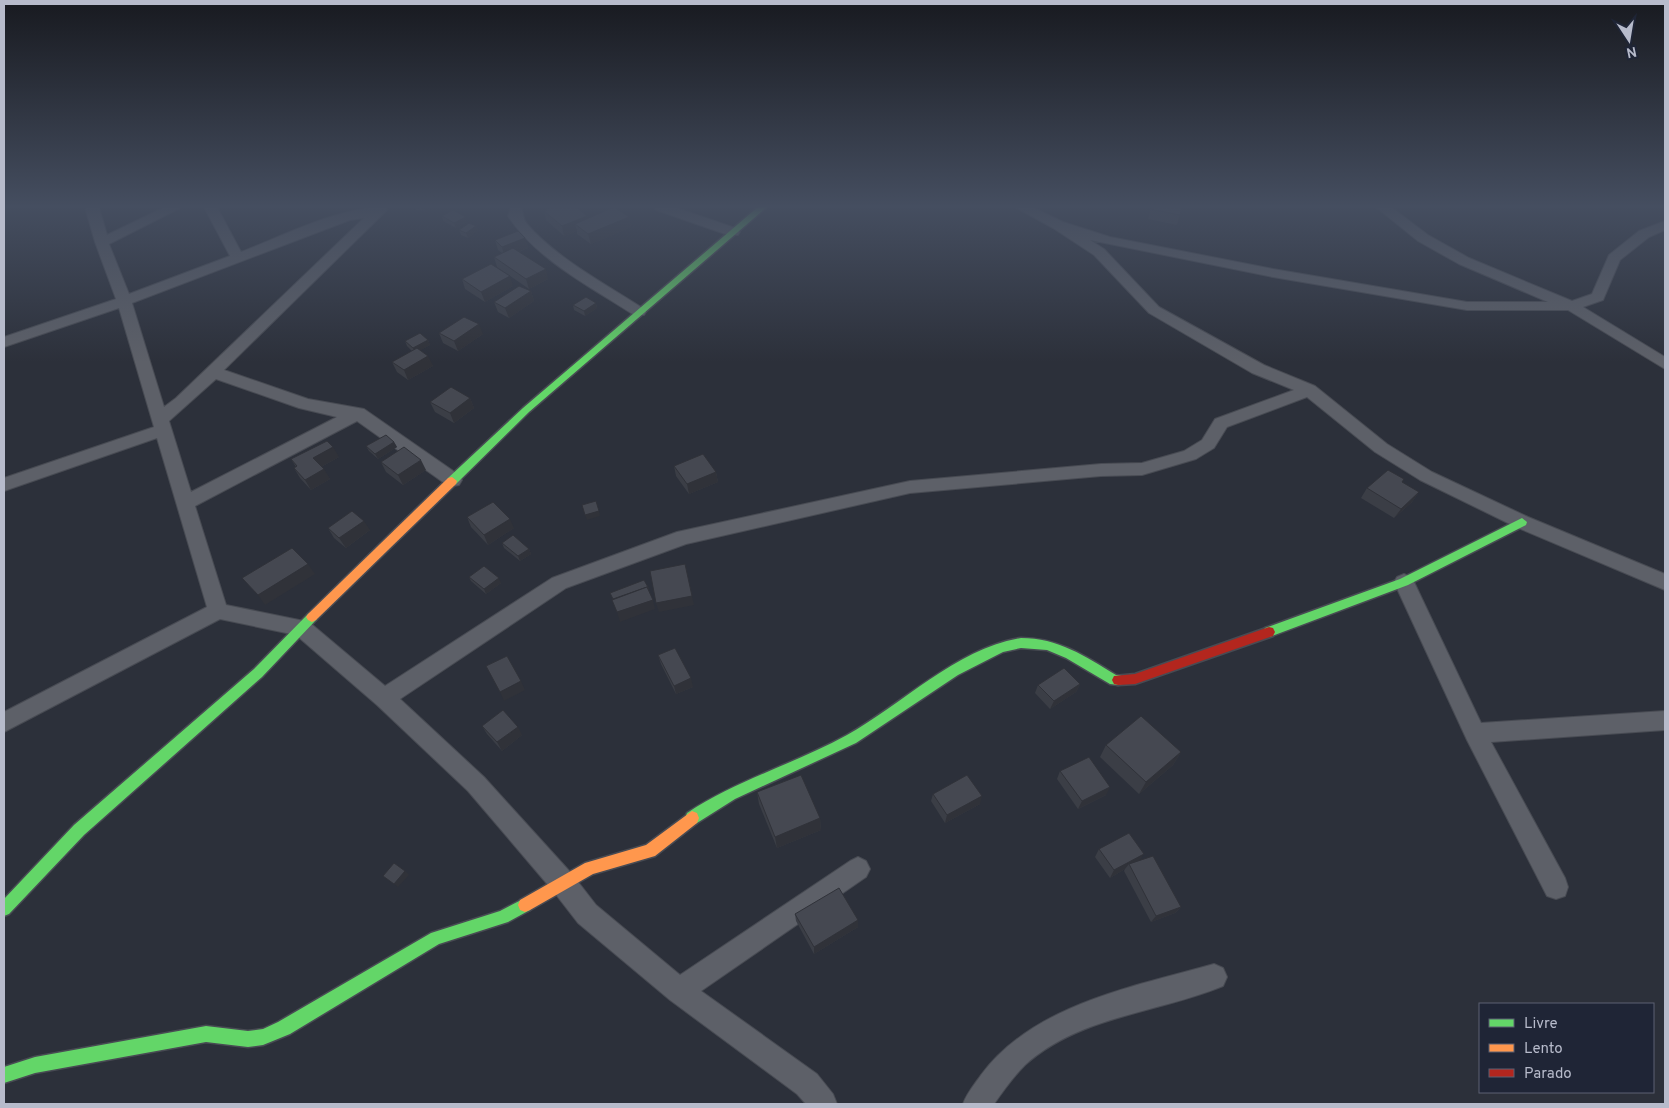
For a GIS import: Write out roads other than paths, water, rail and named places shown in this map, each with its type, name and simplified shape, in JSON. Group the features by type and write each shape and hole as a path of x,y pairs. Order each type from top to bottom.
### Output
{"street":[{"path":"108,259 124,301 218,611"},
{"path":"4,342 124,301 236,259"},
{"path":"4,485 162,424 182,402 330,259"},
{"path":"561,259 583,276 640,312"},
{"path":"4,909 79,830 258,674 302,628 526,410 703,259"},
{"path":"1105,259 1154,310 1258,369 1309,390 1350,425 1411,466 1522,522 1657,570 1665,582"},
{"path":"1197,259 1467,306 1571,306 1598,297 1614,259"},
{"path":"1460,259 1571,306 1665,364"},
{"path":"213,372 310,404 345,413 358,413 453,480"},
{"path":"384,698 559,583 684,537 910,487 1101,470 1142,469 1190,455 1208,444 1221,423 1309,390"},
{"path":"186,503 358,413"},
{"path":"4,1075 35,1065 206,1034 248,1039 263,1037 300,1019 436,938 503,917 590,868 638,856 650,851 702,810 722,798 851,740 939,679 995,649 1020,643 1042,643 1054,646 1114,680 1134,679 1214,653 1404,582 1522,522"},
{"path":"1404,582 1475,733 1556,887"},
{"path":"4,723 128,656 218,611 302,628 384,698 476,784 563,883 587,914 679,990 807,1084 823,1104"},
{"path":"1475,733 1665,720"},
{"path":"679,990 858,869"},
{"path":"977,1104 1019,1052 1034,1042 1072,1023 1109,1009 1214,977"}]}
